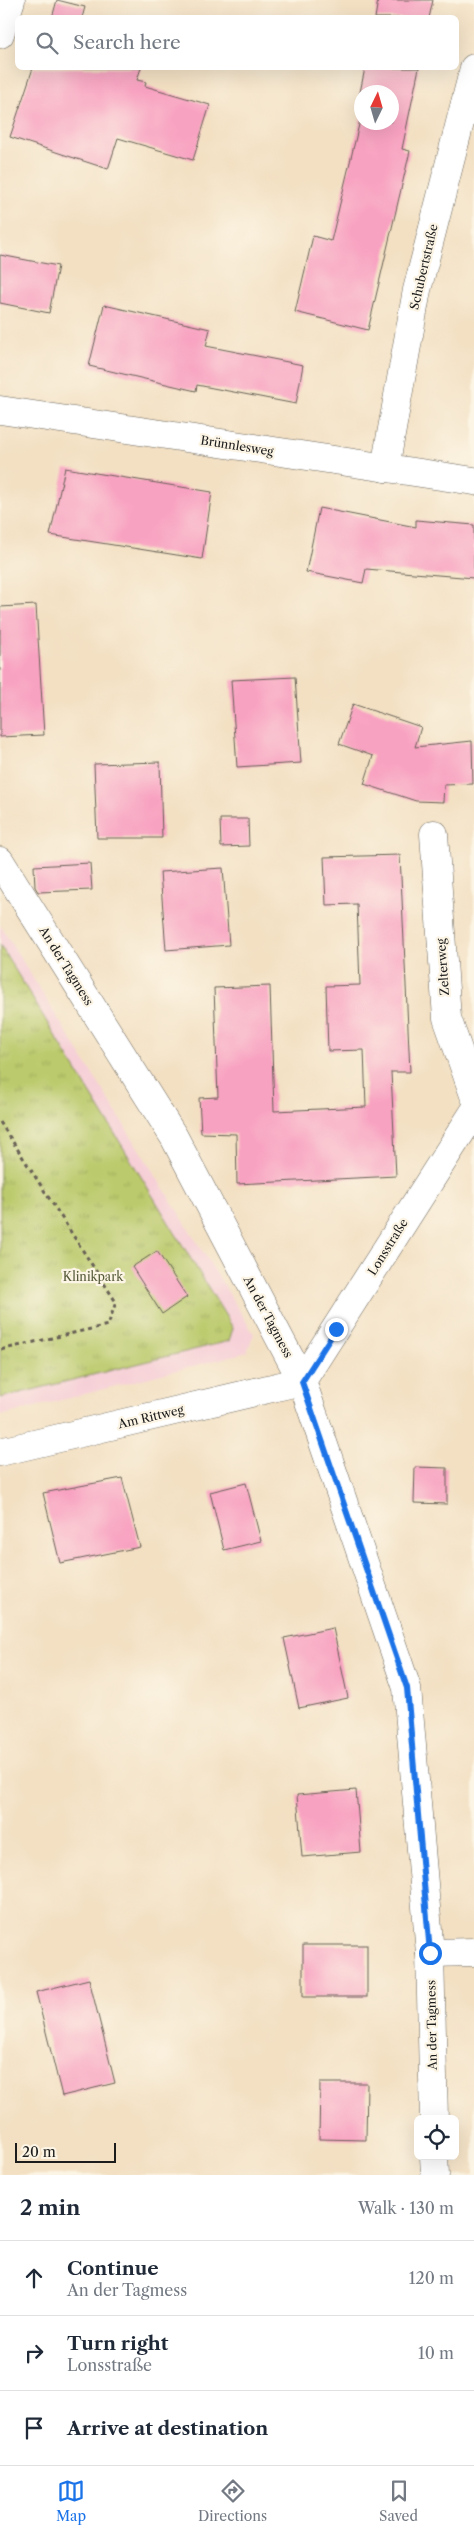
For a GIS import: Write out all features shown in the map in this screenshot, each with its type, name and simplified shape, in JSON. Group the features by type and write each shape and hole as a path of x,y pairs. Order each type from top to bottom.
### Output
{"street":[{"path":"0,34 11,0"},
{"name":"Schubertstraße","path":"385,468 417,290 474,68"},
{"name":"Brünnlesweg","path":"0,410 474,481"},
{"name":"Zelterweg","path":"434,834 447,1018 474,1095"},
{"name":"An der Tagmess","path":"0,861 174,1137 302,1382 407,1688 430,1953 434,2115"},
{"name":"Lonsstraße","path":"302,1382 474,1112"},
{"name":"Am Rittweg","path":"0,1452 302,1382"},
{"path":"430,1953 474,1952"},
{"path":"434,2160 435,2175"}],"path":[{"path":"0,1122 116,1302 108,1325 0,1350"}],"shaded area":[{"name":"Klinikpark","path":"0,925 254,1334 247,1352 0,1416"}],"green space":[{"name":"Klinikpark","path":"0,945 233,1328 229,1341 0,1398"}],"building":[{"path":"57,0 85,7 83,15 53,15"},
{"path":"378,0 433,0 430,15 376,15"},
{"path":"32,70 140,70 137,80 146,82 145,86 210,105 193,160 118,138 108,169 10,137"},
{"path":"365,70 419,70 402,149 410,151 368,330 295,312 313,236 331,241 358,130 399,130 399,85 362,85"},
{"path":"0,255 58,266 49,313 0,303"},
{"path":"104,305 210,329 206,346 303,365 296,404 197,385 196,391 89,366"},
{"path":"65,468 212,492 202,559 50,535"},
{"path":"319,508 416,527 416,520 474,525 474,578 366,569 363,583 306,572"},
{"path":"36,605 44,735 0,737 0,607"},
{"path":"295,677 301,763 237,767 231,680"},
{"path":"353,704 421,727 415,747 472,741 473,784 444,785 443,802 416,801 364,784 373,756 339,744"},
{"path":"160,762 162,838 97,838 94,764"},
{"path":"220,819 248,819 249,846 221,847"},
{"path":"400,855 410,1072 391,1072 396,1176 237,1184 236,1134 201,1133 199,1098 218,1097 214,988 270,986 274,1111 366,1107 364,1050 328,1051 326,986 360,985 357,904 326,905 324,857"},
{"path":"90,863 92,890 38,892 35,887 34,866"},
{"path":"223,868 229,945 166,950 160,872"},
{"path":"157,1251 187,1297 162,1314 132,1267"},
{"path":"415,1467 447,1468 447,1504 414,1503"},
{"path":"122,1478 140,1547 60,1563 43,1493"},
{"path":"246,1483 261,1541 224,1550 210,1492"},
{"path":"333,1628 348,1698 299,1708 284,1638"},
{"path":"356,1790 361,1852 302,1857 297,1795"},
{"path":"303,1945 367,1945 367,1997 303,1997"},
{"path":"89,1979 115,2083 62,2096 36,1992"},
{"path":"320,2083 367,2083 366,2140 319,2139"}],"route":[{"path":"336,1329 302,1382 407,1688 430,1953"}]}
